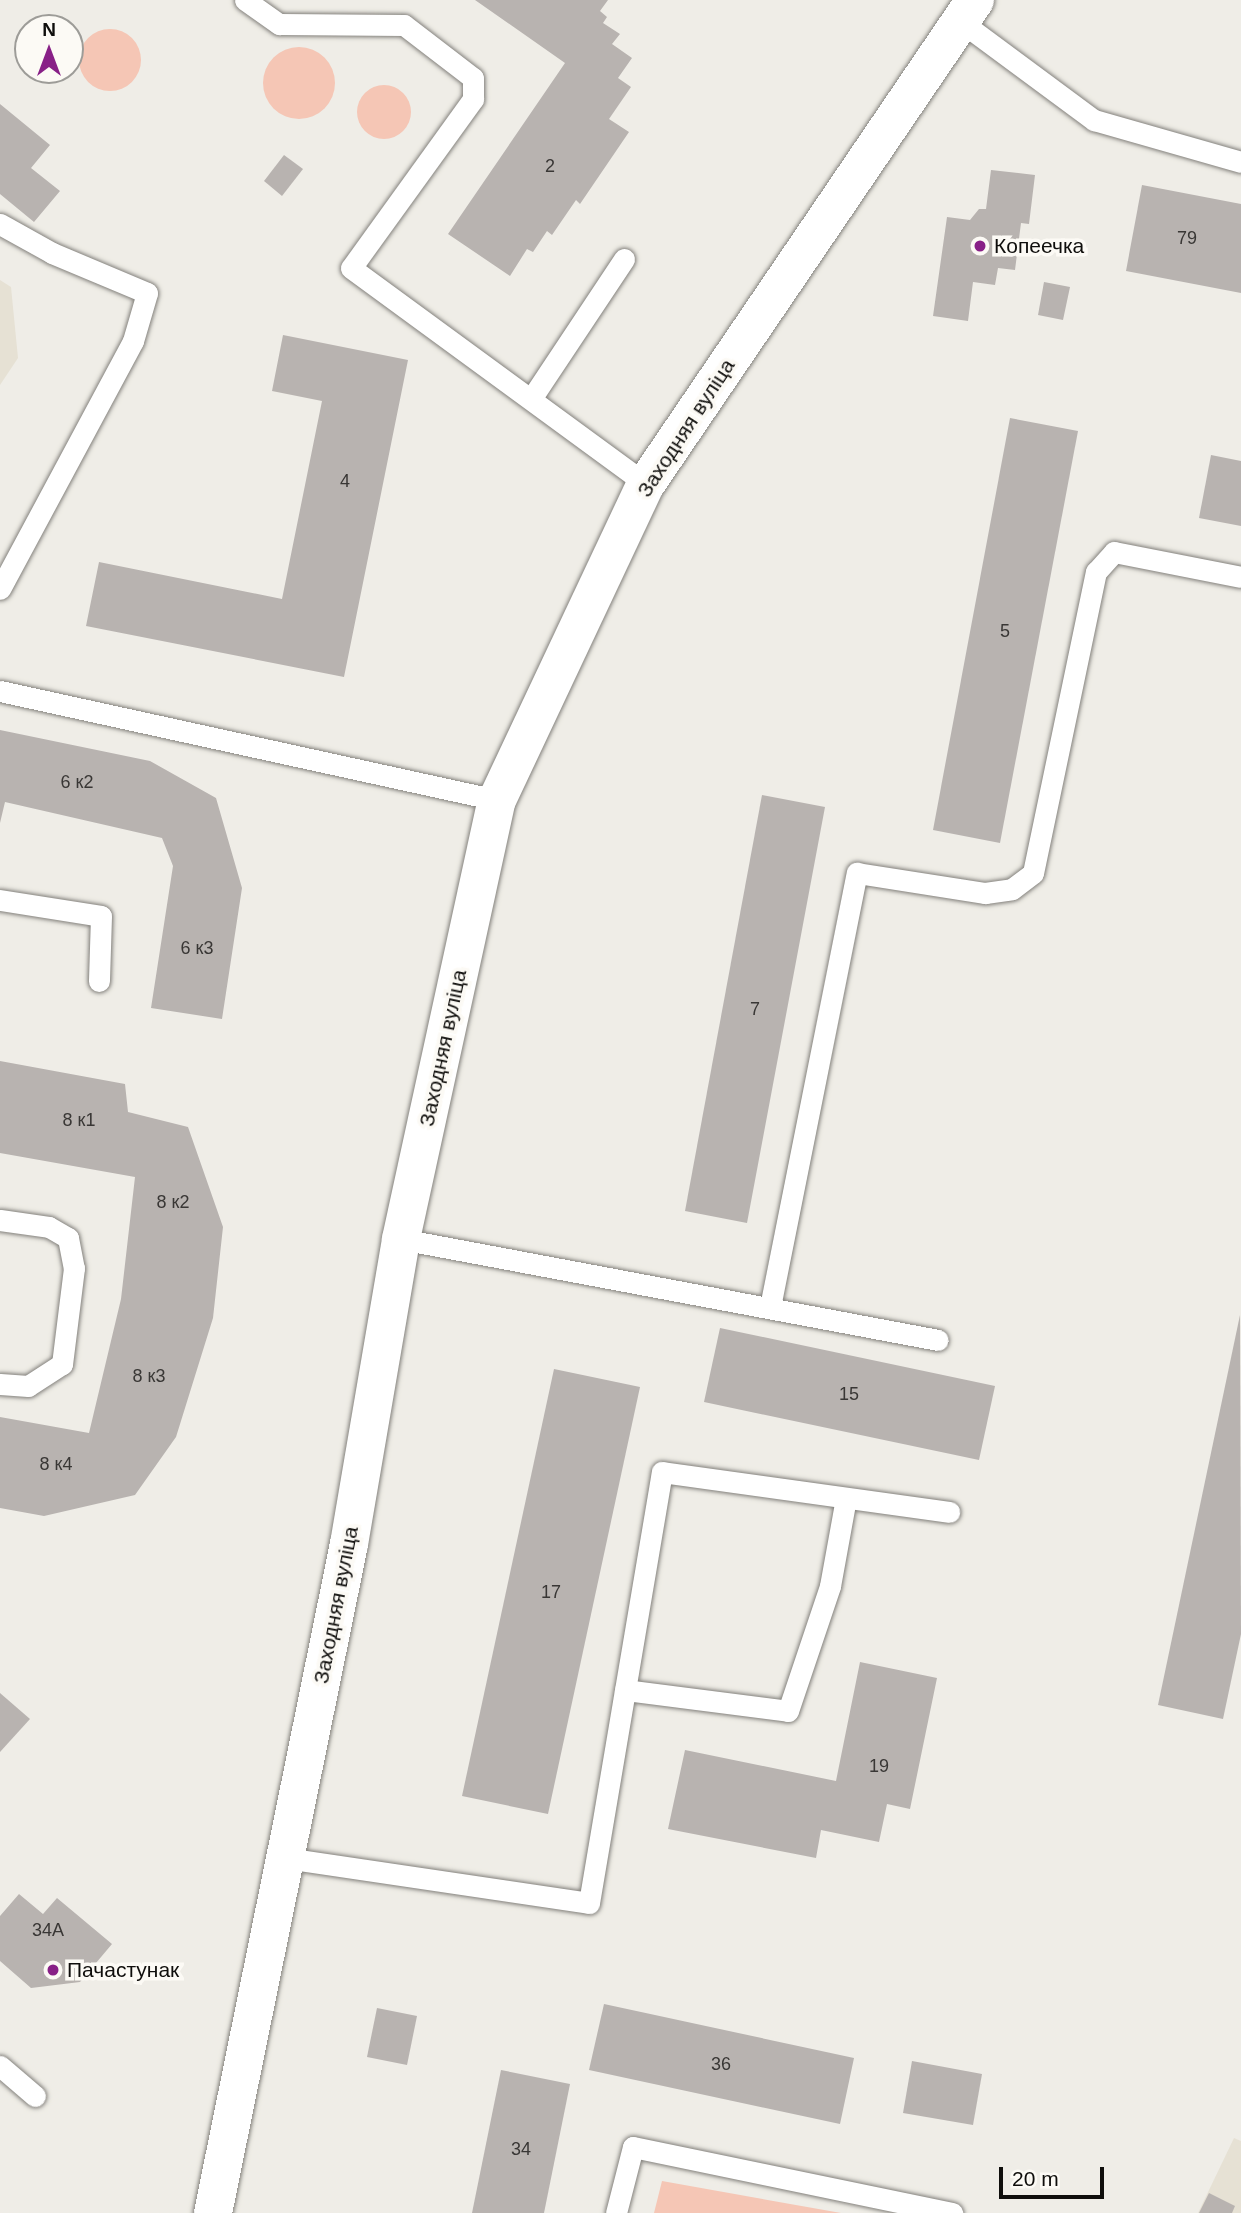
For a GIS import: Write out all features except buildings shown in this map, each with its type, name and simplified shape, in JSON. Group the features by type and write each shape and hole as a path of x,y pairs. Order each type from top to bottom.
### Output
{"street":[{"name":"Заходняя вуліца","path":"213,2213 349,1544 401,1239 497,800 646,484 967,11"}],"lane":[{"path":"244,0 279,24 404,25 473,78 473,99 351,268 646,484"},
{"path":"967,11 1094,120 1241,162"},
{"path":"0,224 52,253 147,293 133,341 0,589"},
{"path":"531,399 624,259"},
{"path":"770,1307 857,873 985,893 1012,889 1023,881 1033,873 1096,572 1114,552 1241,577"},
{"path":"0,691 497,800"},
{"path":"0,900 100,916 99,981"},
{"path":"0,1220 49,1227 68,1238 74,1268 62,1364 28,1386 0,1384"},
{"path":"401,1239 938,1340"},
{"path":"285,1858 589,1903 662,1472 949,1512"},
{"path":"625,1690 788,1711 830,1586 845,1498"},
{"path":"0,2066 35,2096"},
{"path":"616,2213 634,2147 952,2213"}],"shaded area":[{"path":"98,31 122,31 132,38 141,54 139,72 132,82 122,89 104,91 93,86 84,77 84,43"},
{"path":"299,47 319,53 329,63 335,83 329,103 319,113 299,119 279,113 269,103 263,83 269,63 279,53"},
{"path":"384,85 403,93 411,112 403,131 384,139 365,131 357,112 365,93"},
{"path":"0,280 11,287 18,358 0,385"},
{"path":"1234,2138 1241,2141 1241,2213 1198,2213"},
{"path":"662,2181 841,2213 654,2213"}],"place":[{"name":"Копеечка","path":"980,246"},
{"name":"Пачастунак","path":"53,1970"}]}
